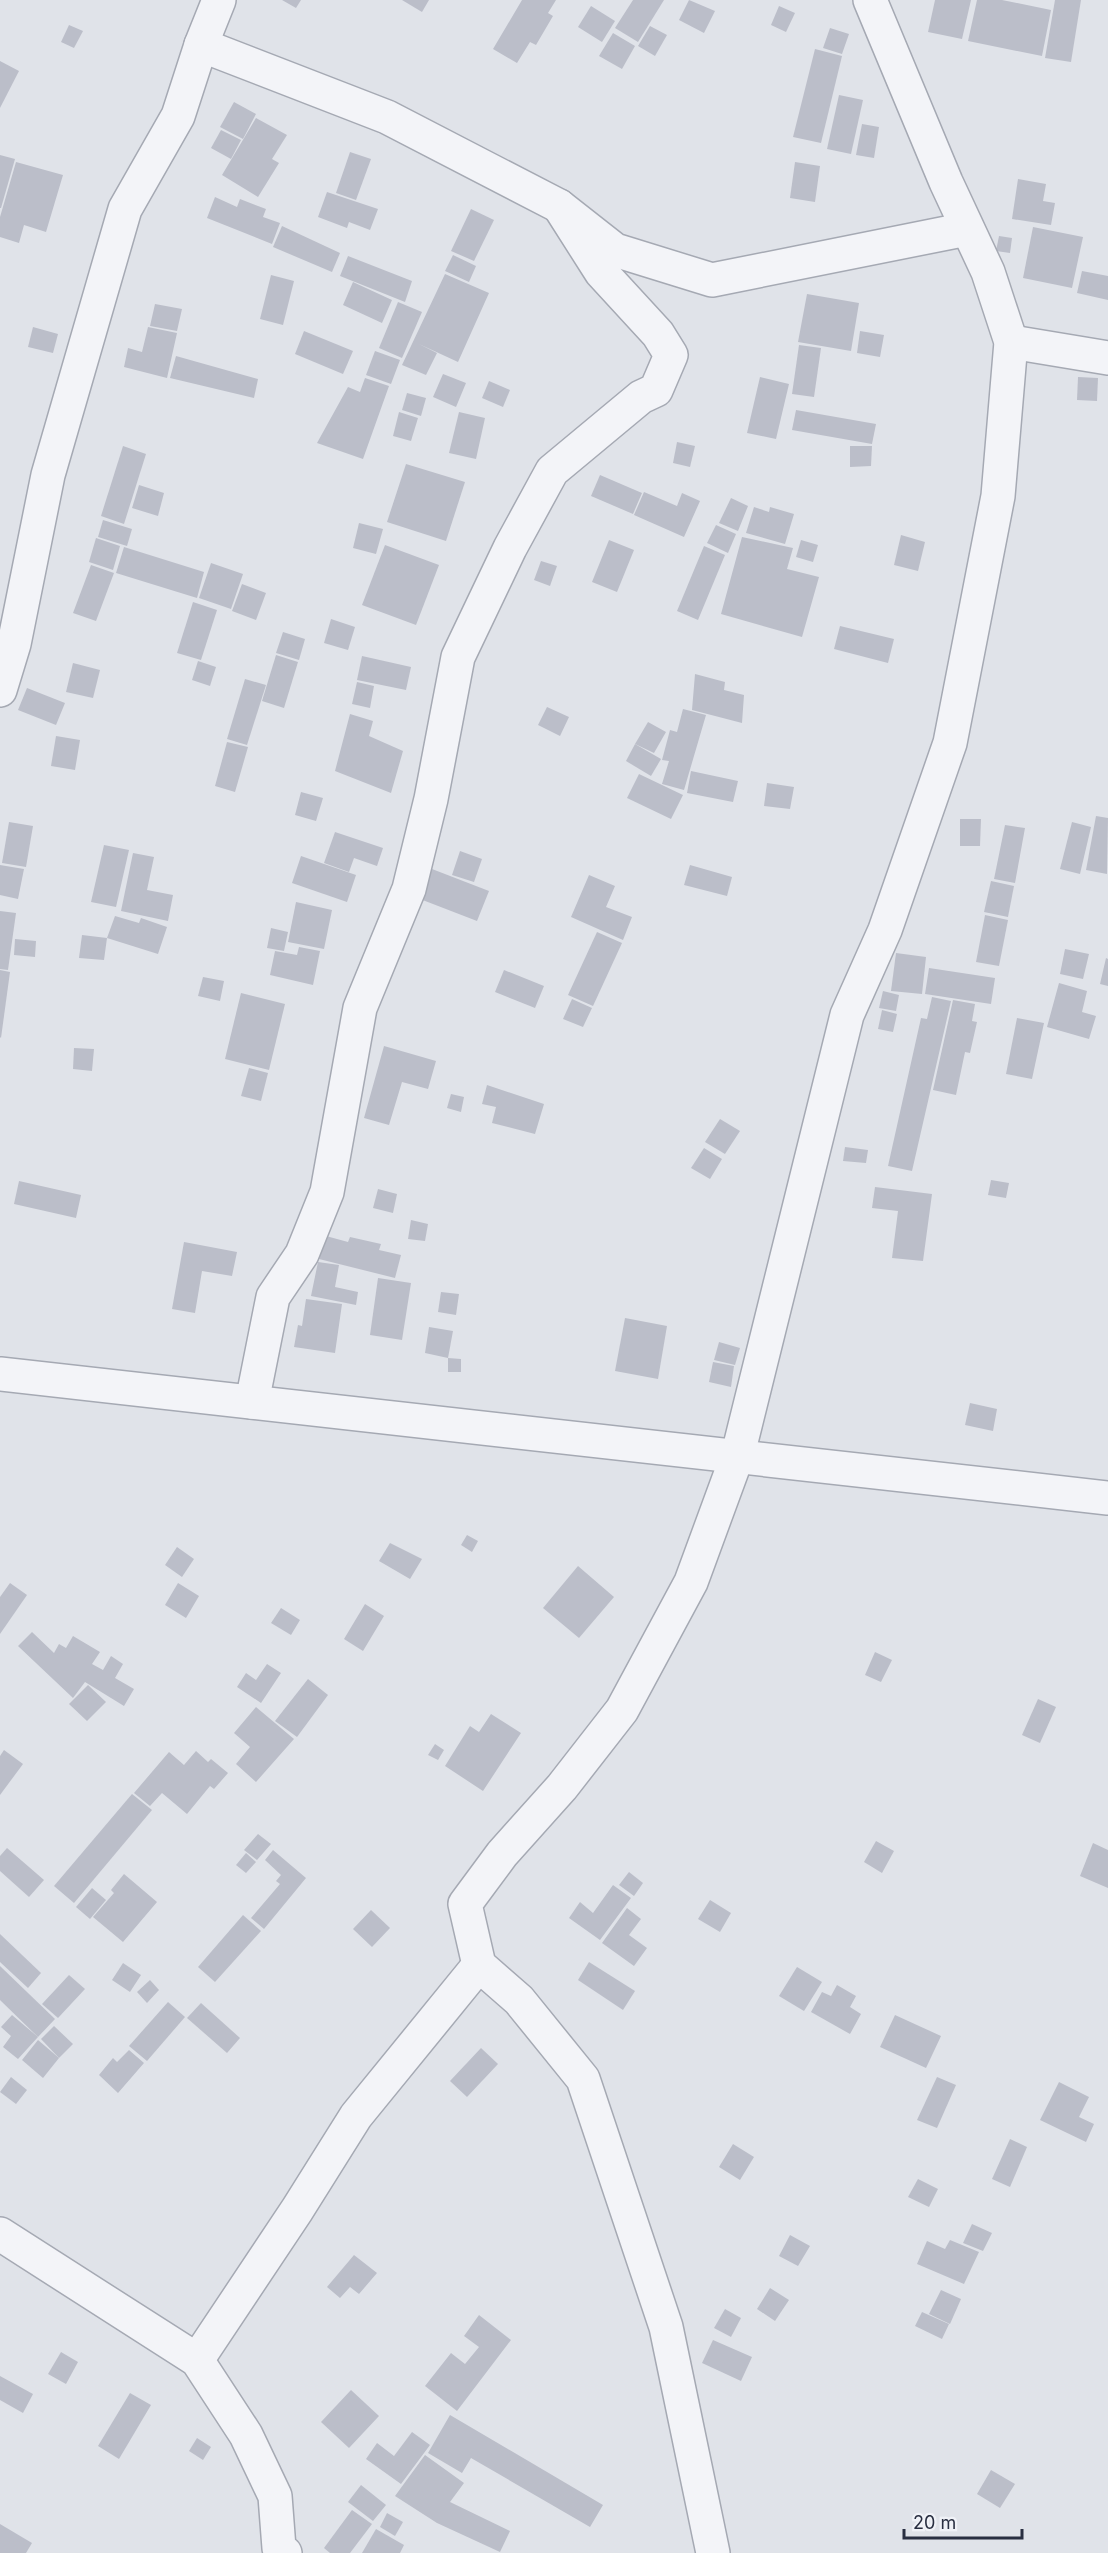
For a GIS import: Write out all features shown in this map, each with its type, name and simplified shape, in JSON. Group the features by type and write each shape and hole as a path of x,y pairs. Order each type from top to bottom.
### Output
{"street":[{"path":"0,690 14,644 51,464 125,209 178,116 201,45 219,0"},
{"path":"713,2553 666,2327 584,2079 519,2000 479,1965 465,1904 502,1854 562,1786 622,1710 692,1582 738,1454 847,1015 885,930 950,743 998,496 1011,342 988,272 967,230 870,0"},
{"path":"201,45 387,117 559,206 615,250 712,280 967,230"},
{"path":"252,1402 273,1297 302,1254 327,1192 360,1008 409,889 431,799 458,657 510,548 552,471 640,398 656,390 671,354 658,334 601,272 559,206"},
{"path":"1011,342 1108,358"},
{"path":"0,1374 738,1454 908,1477 1108,1498"},
{"path":"197,2360 297,2210 356,2116 479,1965"},
{"path":"0,2234 197,2360 246,2434 256,2455 274,2496 279,2548 285,2553"}],"building":[{"path":"282,0 301,0 296,8"},
{"path":"402,0 429,0 422,12"},
{"path":"522,0 556,0 548,13 553,16 536,45 530,42 517,63 493,49"},
{"path":"633,0 664,0 638,42 615,28"},
{"path":"689,0 715,11 704,33 679,20"},
{"path":"935,0 971,0 962,39 928,32"},
{"path":"977,0 1002,0 1051,10 1042,56 968,41"},
{"path":"1055,0 1081,0 1071,62 1045,58"},
{"path":"591,6 615,21 602,42 578,27"},
{"path":"779,6 795,13 786,32 771,25"},
{"path":"69,25 83,31 74,48 61,42"},
{"path":"650,26 667,35 655,56 638,46"},
{"path":"830,28 849,34 842,54 823,48"},
{"path":"613,33 635,46 622,69 599,56"},
{"path":"815,49 842,56 821,143 793,137"},
{"path":"0,61 19,71 0,108"},
{"path":"839,95 863,100 851,154 827,149"},
{"path":"234,102 256,114 243,139 220,127"},
{"path":"256,118 287,135 272,159 279,163 258,197 222,175"},
{"path":"862,124 879,127 874,158 856,155"},
{"path":"221,130 241,140 231,159 211,148"},
{"path":"350,152 371,159 356,200 336,193"},
{"path":"0,155 15,159 1,208 0,208"},
{"path":"16,162 63,175 46,232 24,225 19,243 0,237 0,217"},
{"path":"795,162 820,166 815,202 790,198"},
{"path":"1018,179 1046,184 1043,201 1055,203 1051,225 1012,219"},
{"path":"327,192 378,209 370,230 349,222 347,228 318,217"},
{"path":"215,197 237,207 240,199 266,209 263,217 280,223 272,244 207,218"},
{"path":"471,209 494,220 474,261 451,251"},
{"path":"282,226 340,253 332,272 273,247"},
{"path":"1033,227 1083,237 1072,288 1023,278"},
{"path":"999,236 1012,238 1010,253 996,251"},
{"path":"453,255 476,266 469,282 445,271"},
{"path":"348,256 412,281 405,302 340,276"},
{"path":"1082,271 1108,276 1108,300 1077,293"},
{"path":"445,274 489,293 458,362 419,344 437,353 426,375 402,365"},
{"path":"271,275 294,281 283,325 260,319"},
{"path":"353,282 392,300 382,323 343,305"},
{"path":"807,294 859,303 851,351 798,342"},
{"path":"398,302 422,312 402,358 379,348"},
{"path":"155,304 182,309 177,331 150,326"},
{"path":"33,327 58,334 53,353 28,347"},
{"path":"148,327 177,333 167,378 124,367 128,348 142,352"},
{"path":"304,331 353,351 343,374 295,354"},
{"path":"860,331 884,335 880,357 857,353"},
{"path":"799,345 821,348 814,397 792,394"},
{"path":"375,351 400,360 391,384 366,375"},
{"path":"176,356 258,379 254,398 170,378"},
{"path":"443,374 466,383 456,407 433,397"},
{"path":"760,377 789,384 776,439 747,433"},
{"path":"1078,377 1098,378 1097,401 1077,400"},
{"path":"365,378 389,386 363,459 317,443 348,387 360,392"},
{"path":"489,381 510,390 503,407 482,398"},
{"path":"407,393 426,398 421,416 402,410"},
{"path":"796,410 876,424 872,444 792,430"},
{"path":"399,412 418,418 411,441 393,436"},
{"path":"459,412 485,418 476,459 449,453"},
{"path":"677,442 695,446 690,467 673,463"},
{"path":"123,446 146,454 124,524 101,516"},
{"path":"850,446 872,446 871,466 850,467"},
{"path":"406,464 465,482 446,541 387,522"},
{"path":"600,475 642,493 633,514 591,496"},
{"path":"139,485 164,493 158,516 132,508"},
{"path":"644,492 677,506 682,493 700,501 684,537 634,515"},
{"path":"731,498 748,506 738,531 719,523"},
{"path":"754,507 769,512 770,507 794,514 785,544 746,533"},
{"path":"103,520 132,529 127,546 98,537"},
{"path":"359,523 383,529 376,554 353,548"},
{"path":"716,525 736,534 728,553 707,543"},
{"path":"901,535 925,542 918,571 894,565"},
{"path":"742,537 793,548 787,569 819,577 802,637 721,614"},
{"path":"96,538 120,546 113,570 89,562"},
{"path":"609,540 634,550 617,592 592,582"},
{"path":"801,540 818,545 813,562 796,557"},
{"path":"385,545 439,565 416,625 362,605"},
{"path":"704,546 725,555 698,620 677,611"},
{"path":"124,547 204,572 197,598 116,573"},
{"path":"541,561 557,566 550,586 534,580"},
{"path":"211,563 243,574 231,609 199,598"},
{"path":"91,565 114,573 96,621 73,613"},
{"path":"242,584 266,593 256,620 232,611"},
{"path":"193,602 217,610 201,660 177,653"},
{"path":"331,619 355,627 348,650 324,643"},
{"path":"840,626 894,639 888,663 834,649"},
{"path":"283,632 305,639 299,660 276,653"},
{"path":"276,655 298,662 284,708 262,701"},
{"path":"362,656 411,667 406,690 357,680"},
{"path":"198,661 216,667 210,686 192,680"},
{"path":"73,663 100,670 93,698 66,692"},
{"path":"695,674 725,682 724,690 744,695 742,723 692,710"},
{"path":"245,679 266,685 247,745 227,739"},
{"path":"357,682 374,686 370,708 352,704"},
{"path":"27,688 65,703 56,725 18,710"},
{"path":"547,707 569,717 560,736 538,725"},
{"path":"683,709 706,715 684,790 662,784 669,761 662,760 670,730 677,732"},
{"path":"350,714 373,721 369,736 403,751 391,793 335,771"},
{"path":"648,722 666,732 654,753 635,744"},
{"path":"56,736 80,740 75,770 51,766"},
{"path":"227,742 248,747 235,792 215,786"},
{"path":"635,744 661,759 651,776 626,761"},
{"path":"691,771 738,781 733,802 687,793"},
{"path":"639,774 683,795 671,819 627,798"},
{"path":"767,783 794,787 790,809 764,806"},
{"path":"301,792 323,798 316,821 295,815"},
{"path":"1096,816 1108,818 1107,874 1086,870"},
{"path":"960,819 981,819 980,846 960,846"},
{"path":"9,822 33,826 26,867 2,863"},
{"path":"1072,822 1091,827 1080,874 1060,869"},
{"path":"1005,825 1025,828 1015,883 994,879"},
{"path":"335,832 383,848 377,866 354,858 349,872 324,863"},
{"path":"104,845 129,850 116,907 91,902"},
{"path":"460,851 482,859 474,882 452,875"},
{"path":"133,853 154,857 147,890 173,895 168,921 121,911"},
{"path":"301,856 356,875 347,902 292,883"},
{"path":"0,865 24,869 18,899 0,895"},
{"path":"690,865 732,877 727,896 684,885"},
{"path":"432,869 489,891 477,921 420,899"},
{"path":"589,875 615,886 606,907 632,917 623,940 571,917"},
{"path":"991,881 1014,886 1008,917 984,912"},
{"path":"296,902 332,910 324,949 288,942"},
{"path":"0,911 16,913 8,970 0,969"},
{"path":"985,915 1008,920 999,966 976,962"},
{"path":"115,916 139,923 141,918 167,927 158,954 107,938"},
{"path":"271,928 288,932 284,951 267,948"},
{"path":"597,932 622,943 593,1006 568,995"},
{"path":"82,935 107,938 104,960 79,958"},
{"path":"15,939 36,941 35,957 14,955"},
{"path":"299,947 320,951 313,985 270,975 275,951 297,955"},
{"path":"1065,949 1089,954 1083,979 1060,974"},
{"path":"896,953 926,957 922,994 891,991"},
{"path":"1106,958 1108,959 1108,986 1100,984"},
{"path":"929,968 995,978 991,1004 925,994"},
{"path":"0,970 10,972 1,1038 0,1037"},
{"path":"504,970 544,986 535,1008 495,992"},
{"path":"203,977 224,981 220,1001 198,996"},
{"path":"1059,983 1087,991 1082,1012 1096,1016 1089,1039 1047,1027"},
{"path":"883,991 899,995 896,1011 879,1008"},
{"path":"241,993 285,1004 269,1070 225,1059"},
{"path":"932,997 951,1001 912,1171 888,1166 921,1018 927,1019"},
{"path":"572,999 592,1008 583,1027 563,1019"},
{"path":"953,1000 975,1004 972,1021 977,1022 970,1053 965,1052 956,1095 933,1090"},
{"path":"882,1010 897,1014 893,1032 878,1029"},
{"path":"1017,1018 1044,1023 1032,1079 1006,1074"},
{"path":"384,1046 436,1061 428,1089 402,1082 389,1125 364,1118"},
{"path":"74,1048 94,1049 92,1071 73,1069"},
{"path":"249,1068 268,1073 261,1101 241,1096"},
{"path":"487,1085 544,1104 535,1134 492,1123 496,1107 482,1104"},
{"path":"451,1094 464,1097 461,1112 447,1108"},
{"path":"720,1119 740,1131 725,1154 705,1142"},
{"path":"845,1147 868,1150 866,1163 843,1161"},
{"path":"704,1148 722,1159 710,1179 691,1168"},
{"path":"991,1180 1009,1183 1006,1198 988,1195"},
{"path":"19,1181 81,1195 76,1218 14,1204"},
{"path":"875,1187 932,1194 923,1261 892,1258 898,1211 872,1208"},
{"path":"378,1189 397,1194 393,1213 373,1208"},
{"path":"411,1220 428,1224 425,1241 408,1239"},
{"path":"326,1236 348,1242 350,1237 381,1244 379,1250 401,1255 395,1278 319,1259"},
{"path":"184,1242 237,1252 232,1276 202,1271 195,1313 172,1309"},
{"path":"318,1262 339,1265 335,1287 358,1292 356,1305 311,1296"},
{"path":"378,1278 411,1283 402,1340 370,1335"},
{"path":"441,1292 459,1294 456,1315 438,1312"},
{"path":"306,1299 342,1304 335,1353 294,1347 298,1325 302,1326"},
{"path":"625,1318 667,1326 658,1379 615,1371"},
{"path":"429,1327 453,1331 448,1358 425,1353"},
{"path":"719,1342 740,1348 735,1365 714,1360"},
{"path":"448,1358 461,1359 461,1372 448,1372"},
{"path":"713,1362 734,1366 731,1387 709,1382"},
{"path":"970,1403 997,1409 993,1431 965,1425"},
{"path":"467,1535 478,1541 472,1552 461,1545"},
{"path":"390,1543 422,1559 410,1579 379,1561"},
{"path":"177,1547 194,1559 182,1577 165,1565"},
{"path":"578,1566 614,1597 579,1638 543,1608"},
{"path":"10,1583 27,1595 0,1634 0,1597"},
{"path":"178,1583 199,1596 186,1618 165,1605"},
{"path":"365,1604 384,1616 363,1651 344,1639"},
{"path":"281,1608 300,1620 291,1635 271,1623"},
{"path":"32,1632 54,1653 59,1644 66,1648 73,1636 100,1652 92,1664 103,1670 111,1656 123,1664 115,1678 134,1689 124,1706 85,1682 73,1698 18,1646"},
{"path":"875,1652 892,1660 881,1682 865,1675"},
{"path":"267,1664 281,1673 261,1703 237,1687 246,1673 256,1680"},
{"path":"308,1679 328,1695 297,1737 275,1721"},
{"path":"88,1685 106,1702 87,1721 69,1704"},
{"path":"1038,1699 1056,1707 1040,1743 1022,1735"},
{"path":"256,1707 294,1739 256,1782 236,1764 250,1747 234,1733"},
{"path":"491,1714 521,1733 483,1791 445,1766 470,1726 479,1732"},
{"path":"435,1744 444,1750 438,1760 428,1755"},
{"path":"4,1750 23,1764 0,1795 0,1756"},
{"path":"196,1751 208,1762 211,1759 228,1773 214,1789 210,1786 187,1814 162,1793 150,1806 134,1793 169,1752 184,1765"},
{"path":"132,1794 152,1810 74,1903 54,1886"},
{"path":"258,1834 271,1844 257,1860 244,1850"},
{"path":"876,1841 894,1851 882,1873 864,1862"},
{"path":"1093,1843 1108,1850 1108,1888 1080,1876"},
{"path":"7,1848 44,1880 29,1897 0,1871 0,1856"},
{"path":"273,1850 306,1878 264,1929 251,1918 280,1884 276,1881 281,1875 265,1860"},
{"path":"246,1853 256,1862 246,1873 236,1865"},
{"path":"629,1872 643,1883 634,1896 619,1885"},
{"path":"124,1874 157,1902 123,1942 93,1917 114,1893 111,1890"},
{"path":"613,1885 631,1898 600,1940 569,1918 580,1902 593,1913"},
{"path":"92,1888 106,1900 90,1919 76,1907"},
{"path":"710,1900 731,1913 720,1932 698,1919"},
{"path":"627,1908 641,1919 629,1935 647,1948 634,1966 602,1943"},
{"path":"371,1910 390,1928 372,1947 353,1929"},
{"path":"243,1915 261,1931 215,1982 198,1967"},
{"path":"0,1934 41,1973 28,1988 0,1962"},
{"path":"589,1962 635,1991 623,2010 578,1980"},
{"path":"123,1963 141,1975 130,1992 112,1980"},
{"path":"0,1966 55,2019 38,2037 0,2000"},
{"path":"797,1967 822,1982 804,2011 779,1996"},
{"path":"69,1975 85,1989 58,2018 42,2004"},
{"path":"150,1980 159,1990 147,2003 137,1992"},
{"path":"837,1985 856,1996 850,2007 861,2014 850,2034 811,2012 822,1992 831,1996"},
{"path":"168,2002 185,2017 147,2061 129,2046"},
{"path":"201,2003 240,2038 227,2053 187,2018"},
{"path":"12,2015 38,2037 18,2059 3,2047 11,2036 1,2027"},
{"path":"895,2015 941,2036 926,2068 880,2047"},
{"path":"54,2026 73,2044 59,2058 41,2039"},
{"path":"38,2040 59,2058 43,2078 22,2060"},
{"path":"481,2048 498,2064 467,2097 450,2081"},
{"path":"129,2050 144,2063 118,2093 99,2075 113,2058 117,2062"},
{"path":"11,2077 27,2090 16,2104 0,2092"},
{"path":"937,2077 956,2085 937,2128 917,2120"},
{"path":"1059,2082 1089,2097 1079,2117 1094,2124 1086,2142 1040,2120"},
{"path":"1010,2139 1027,2147 1010,2187 992,2179"},
{"path":"733,2144 754,2157 740,2180 719,2167"},
{"path":"918,2179 938,2189 929,2207 908,2197"},
{"path":"972,2224 992,2233 983,2251 963,2243"},
{"path":"790,2235 810,2246 798,2266 779,2256"},
{"path":"950,2240 979,2252 964,2284 917,2264 927,2241 945,2249"},
{"path":"354,2255 377,2273 359,2294 350,2287 340,2298 327,2287"},
{"path":"770,2288 789,2300 775,2321 757,2309"},
{"path":"941,2290 961,2299 950,2324 929,2314"},
{"path":"725,2309 741,2318 731,2337 714,2328"},
{"path":"922,2312 949,2324 942,2339 915,2326"},
{"path":"479,2315 511,2340 457,2411 425,2386 451,2353 465,2364 479,2347 464,2336"},
{"path":"713,2340 752,2357 741,2381 702,2363"},
{"path":"61,2352 78,2362 66,2384 48,2374"},
{"path":"0,2376 33,2394 23,2413 0,2400"},
{"path":"351,2390 379,2416 349,2448 321,2422"},
{"path":"130,2393 151,2405 119,2459 98,2446"},
{"path":"450,2415 603,2505 590,2527 471,2458 462,2473 428,2453"},
{"path":"412,2432 430,2445 401,2484 366,2459 377,2443 394,2456"},
{"path":"197,2438 211,2447 203,2460 189,2451"},
{"path":"425,2455 464,2483 450,2502 510,2531 500,2552 437,2523 395,2496"},
{"path":"991,2470 1015,2484 1000,2508 977,2494"},
{"path":"361,2485 386,2505 373,2521 348,2502"},
{"path":"352,2510 372,2524 350,2553 330,2553 324,2548"},
{"path":"387,2513 403,2522 395,2536 380,2527"},
{"path":"0,2524 32,2543 26,2553 0,2553"},
{"path":"376,2529 404,2545 400,2553 362,2553"}]}
